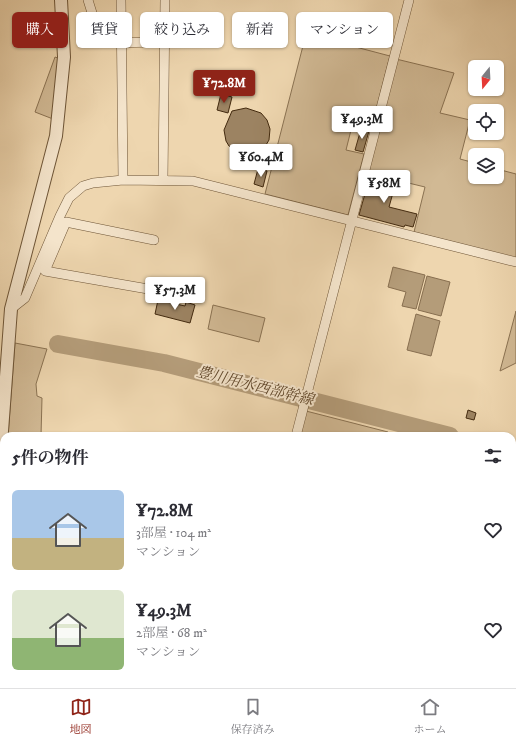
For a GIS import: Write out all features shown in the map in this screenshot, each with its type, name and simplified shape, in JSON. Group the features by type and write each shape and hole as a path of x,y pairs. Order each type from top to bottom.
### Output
{"street":[{"path":"1,432 6,308 56,136 64,57 61,0"},
{"path":"88,0 92,12"},
{"path":"121,0 121,12"},
{"path":"165,0 165,12"},
{"path":"297,432 350,220 409,0"},
{"path":"121,48 123,180"},
{"path":"163,180 165,48"},
{"path":"6,308 26,298 69,198 83,186 93,183 123,180 197,182 516,262"},
{"path":"148,289 45,271 66,222 154,240"}],"shaded area":[{"path":"302,48 359,48 390,56 371,130 352,126 346,150 364,154 348,215 265,194"},
{"path":"55,57 58,58 58,73 53,119 35,112"},
{"path":"396,59 454,73 440,113 468,120 468,128 460,159 468,161 468,184 504,184 504,171 516,174 516,258 414,232 425,187 367,173"},
{"path":"393,267 425,275 416,309 402,306 406,292 388,287"},
{"path":"427,276 450,282 441,316 418,310"},
{"path":"213,305 265,318 259,342 208,329"},
{"path":"516,311 516,363 500,371"},
{"path":"416,314 440,321 431,356 407,350"},
{"path":"15,343 47,349 36,384 37,396 42,398 41,432 8,432"},
{"path":"306,411 388,432 301,432"}],"building":[{"path":"221,94 232,97 228,113 217,110"},
{"path":"246,108 261,113 267,120 270,129 269,140 266,145 258,152 246,155 233,150 229,146 226,141 224,130 232,111"},
{"path":"361,129 369,131 363,152 355,150"},
{"path":"258,169 267,171 263,187 254,184"},
{"path":"370,176 396,182 389,207 417,214 413,227 405,225 404,227 359,215"},
{"path":"158,300 185,306 186,302 195,305 190,323 155,314"},
{"path":"468,410 476,413 474,420 466,418"}],"waterway":[{"name":"豊川用水西部幹線","path":"58,344 164,363 434,432"}]}
